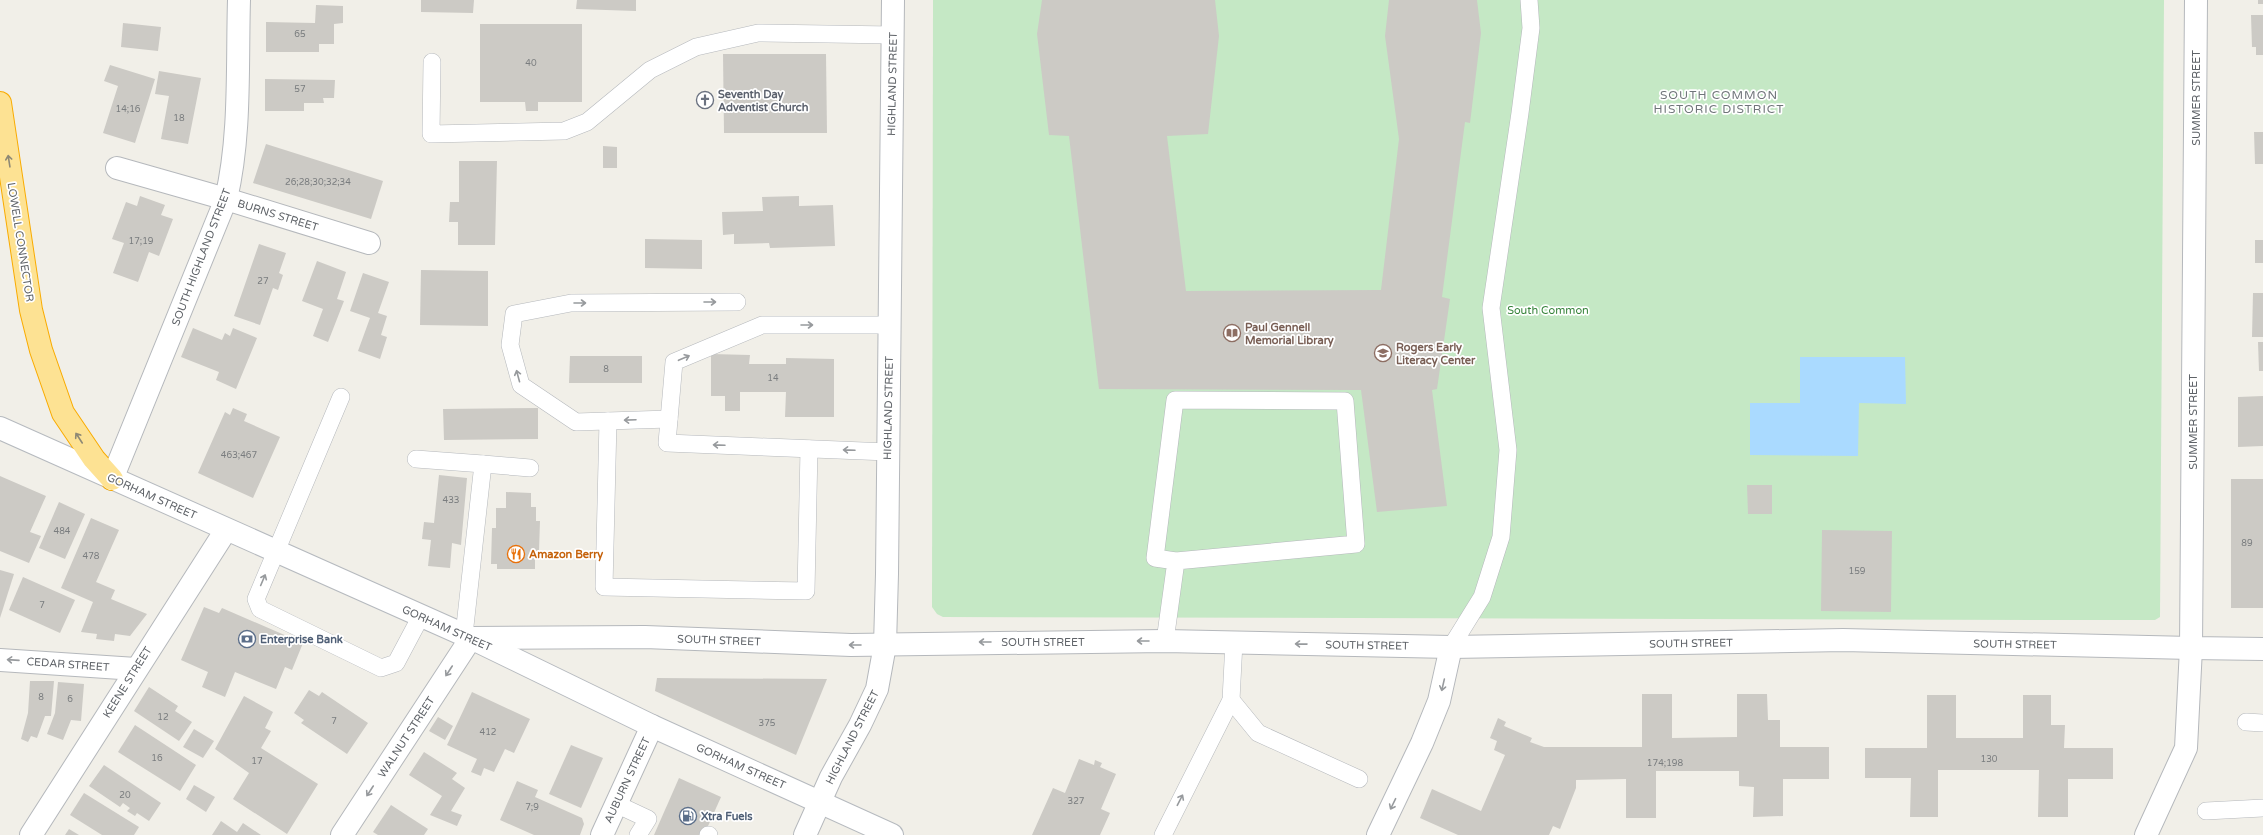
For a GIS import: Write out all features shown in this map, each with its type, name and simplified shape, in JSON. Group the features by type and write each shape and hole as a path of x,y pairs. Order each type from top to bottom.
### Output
{"highway":[{"name":"LOWELL CONNECTOR","path":"0,103 31,310 51,382 63,413 94,459 112,479"}],"street":[{"name":"SOUTH HIGHLAND STREET","path":"112,479 226,199 232,172 235,145 239,0"},
{"name":"HIGHLAND STREET","path":"806,835 820,801 877,689 885,645 893,0"},
{"name":"SUMMER STREET","path":"2146,835 2186,748 2191,648 2196,0"},
{"name":"BURNS STREET","path":"116,168 226,199 369,243"},
{"name":"GORHAM STREET","path":"0,428 421,616 652,726 892,835"},
{"name":"KEENE STREET","path":"31,835 136,668 226,530"},
{"name":"SOUTH STREET","path":"467,637 645,637 885,645 1165,641 1452,646 1843,640 2263,649"},
{"name":"WALNUT STREET","path":"342,835 467,637"},
{"path":"1378,835 1422,743 1439,700 1452,646"},
{"name":"CEDAR STREET","path":"0,660 136,668"},
{"name":"AUBURN STREET","path":"602,835 652,726"}],"lane":[{"path":"1452,646 1482,597 1501,537 1508,450 1491,308 1531,28 1529,0"},
{"path":"432,62 431,134 564,131 587,122 650,70 696,48 758,33 893,35"},
{"path":"669,419 576,422 521,385 510,345 514,314 571,303 737,302"},
{"path":"888,452 667,443 674,362 762,325 889,325"},
{"path":"341,398 256,599 260,609 381,668 396,663 421,616"},
{"path":"1175,400 1344,401 1356,544 1176,561 1155,558 1175,400"},
{"path":"608,421 604,587 806,591 809,449"},
{"path":"416,459 530,468"},
{"path":"467,637 483,464"},
{"path":"1165,641 1176,561"},
{"path":"1162,835 1231,700 1234,642"},
{"path":"1231,700 1258,733 1359,779"},
{"path":"2246,722 2263,723"},
{"path":"616,804 655,815 638,835"},
{"path":"2206,811 2263,808"}],"green space":[{"name":"South Common","path":"933,0 2164,0 2160,617 2155,620 2078,620 943,617 937,614 932,607"}],"water":[{"path":"1800,357 1905,357 1906,404 1859,403 1858,456 1750,455 1750,403 1800,403"}],"building":[{"path":"421,0 474,0 473,13 421,12"},
{"path":"577,0 636,0 636,11 576,9"},
{"path":"1042,0 1215,0 1219,36 1208,134 1167,136 1186,291 1381,290 1399,139 1385,36 1389,0 1477,0 1481,33 1470,123 1465,122 1442,297 1450,299 1437,389 1432,390 1447,506 1377,512 1361,390 1099,389 1069,136 1049,135 1037,34"},
{"path":"2258,0 2263,0 2263,4 2258,4"},
{"path":"316,5 343,6 343,23 334,24 334,44 319,44 319,52 266,52 266,22 315,23"},
{"path":"2251,15 2263,15 2263,55 2256,55 2256,47 2252,47"},
{"path":"123,23 161,27 158,51 121,47"},
{"path":"480,24 582,24 582,102 538,102 538,111 526,111 525,102 480,102"},
{"path":"723,54 826,54 827,133 724,133"},
{"path":"110,65 155,79 135,143 103,133 118,86 104,81"},
{"path":"159,71 201,78 188,144 161,139 169,96 155,94"},
{"path":"265,79 335,80 334,98 323,98 324,103 304,103 304,111 265,111"},
{"path":"2254,132 2263,132 2263,164 2255,164"},
{"path":"266,144 383,181 371,219 253,183"},
{"path":"603,146 617,147 617,168 603,168"},
{"path":"459,161 497,161 495,245 458,245 458,222 449,222 450,202 459,202"},
{"path":"140,196 165,205 161,215 173,219 159,256 149,252 138,282 113,273 124,243 112,239 126,202 137,206"},
{"path":"799,196 799,206 833,205 835,246 770,248 769,243 734,244 734,234 723,235 722,212 763,211 762,197"},
{"path":"645,239 702,240 702,269 645,268"},
{"path":"2255,240 2263,240 2263,263 2255,263"},
{"path":"259,244 286,253 279,273 283,275 278,290 273,288 260,325 234,316"},
{"path":"317,261 346,272 337,299 344,301 328,342 313,336 323,309 302,301"},
{"path":"421,270 488,271 488,326 420,325"},
{"path":"363,273 389,282 378,313 387,316 381,335 387,337 380,359 358,351 370,318 350,311"},
{"path":"2253,293 2263,293 2263,337 2252,337"},
{"path":"193,328 222,340 225,333 230,336 233,328 257,338 236,389 216,380 219,372 181,357"},
{"path":"2258,342 2263,342 2263,371 2259,371"},
{"path":"711,354 750,355 749,364 786,364 786,358 834,359 834,417 785,417 786,392 740,392 740,411 725,411 725,396 711,396"},
{"path":"570,356 642,356 642,383 569,383"},
{"path":"2263,396 2263,446 2238,447 2238,397"},
{"path":"233,408 247,414 244,421 280,437 253,498 198,473 225,412 230,415"},
{"path":"538,408 538,439 444,440 443,409"},
{"path":"439,475 467,478 461,545 452,543 450,568 428,566 431,540 422,539 424,522 434,523"},
{"path":"0,476 46,496 30,532 41,536 29,563 0,551"},
{"path":"2231,479 2263,479 2263,608 2231,608"},
{"path":"1747,485 1772,485 1772,514 1748,514"},
{"path":"506,492 531,493 531,507 536,507 536,521 540,521 539,551 535,551 535,569 497,569 497,564 491,564 492,528 496,528 496,508 506,508"},
{"path":"59,502 85,514 65,559 39,548"},
{"path":"91,518 119,530 96,582 115,590 111,599 147,614 130,636 115,634 114,641 96,639 97,634 81,632 93,602 61,588"},
{"path":"1822,530 1892,531 1891,612 1821,611"},
{"path":"0,570 14,574 0,618"},
{"path":"23,577 75,600 60,633 9,610"},
{"path":"204,607 219,613 222,608 303,643 292,670 285,667 276,689 235,672 225,697 202,687 208,672 181,660"},
{"path":"657,678 827,679 796,755 655,691"},
{"path":"30,681 54,681 51,716 45,716 37,738 31,736 28,742 21,739 28,713"},
{"path":"58,682 84,684 81,721 71,720 63,740 47,734 55,713"},
{"path":"149,687 178,706 175,711 192,722 179,741 134,711"},
{"path":"309,690 319,696 322,692 368,723 347,754 301,723 304,720 294,713"},
{"path":"472,692 530,719 514,753 505,749 494,772 484,768 481,776 471,772 477,759 447,745"},
{"path":"1642,694 1672,694 1672,738 1737,737 1737,694 1767,694 1768,720 1780,720 1780,747 1829,747 1829,779 1783,779 1783,816 1753,817 1754,787 1739,786 1739,771 1656,771 1656,818 1626,818 1626,779 1576,780 1576,788 1560,829 1553,826 1549,835 1458,835 1420,818 1432,789 1481,811 1505,755 1494,750 1497,741 1490,738 1498,718 1506,722 1504,726 1532,738 1530,742 1544,747 1642,747"},
{"path":"1927,695 1956,695 1956,738 2023,738 2023,695 2051,695 2051,725 2065,725 2064,748 2113,748 2113,779 2068,779 2068,817 2038,817 2039,770 1938,770 1938,817 1910,817 1911,778 1865,778 1865,748 1927,748"},
{"path":"244,696 273,712 265,728 271,731 261,748 318,784 287,834 233,799 249,773 215,749"},
{"path":"438,717 453,726 445,740 429,731"},
{"path":"135,725 196,765 180,791 118,752"},
{"path":"194,729 214,741 203,758 183,747"},
{"path":"571,745 603,758 581,808 549,794"},
{"path":"424,752 457,773 452,779 465,788 451,811 462,815 457,826 430,815 442,796 409,775"},
{"path":"1079,759 1094,765 1095,760 1102,763 1100,767 1116,774 1101,809 1110,813 1100,835 1032,835 1053,788 1065,793"},
{"path":"104,765 161,803 149,821 137,813 135,816 127,811 130,808 123,803 120,807 89,786"},
{"path":"679,778 721,797 704,835 654,835"},
{"path":"517,781 538,790 535,797 582,818 584,824 580,835 534,835 500,820"},
{"path":"194,785 215,797 206,812 186,799"},
{"path":"84,793 139,827 134,835 102,835 70,815"},
{"path":"391,805 428,829 424,835 378,835 373,832"},
{"path":"221,821 237,832 243,823 261,835 212,835"},
{"path":"69,829 79,835 65,835"}],"place":[{"name":"Seventh Day Adventist Church","path":"705,100"},
{"name":"Paul Gennell Memorial Library","path":"1232,333"},
{"name":"Rogers Early Literacy Center","path":"1383,353"},
{"name":"Amazon Berry","path":"516,554"},
{"name":"Enterprise Bank","path":"247,639"},
{"name":"Xtra Fuels","path":"688,816"}],"district":[{"name":"SOUTH COMMON HISTORIC DISTRICT","path":"1719,102"}]}
